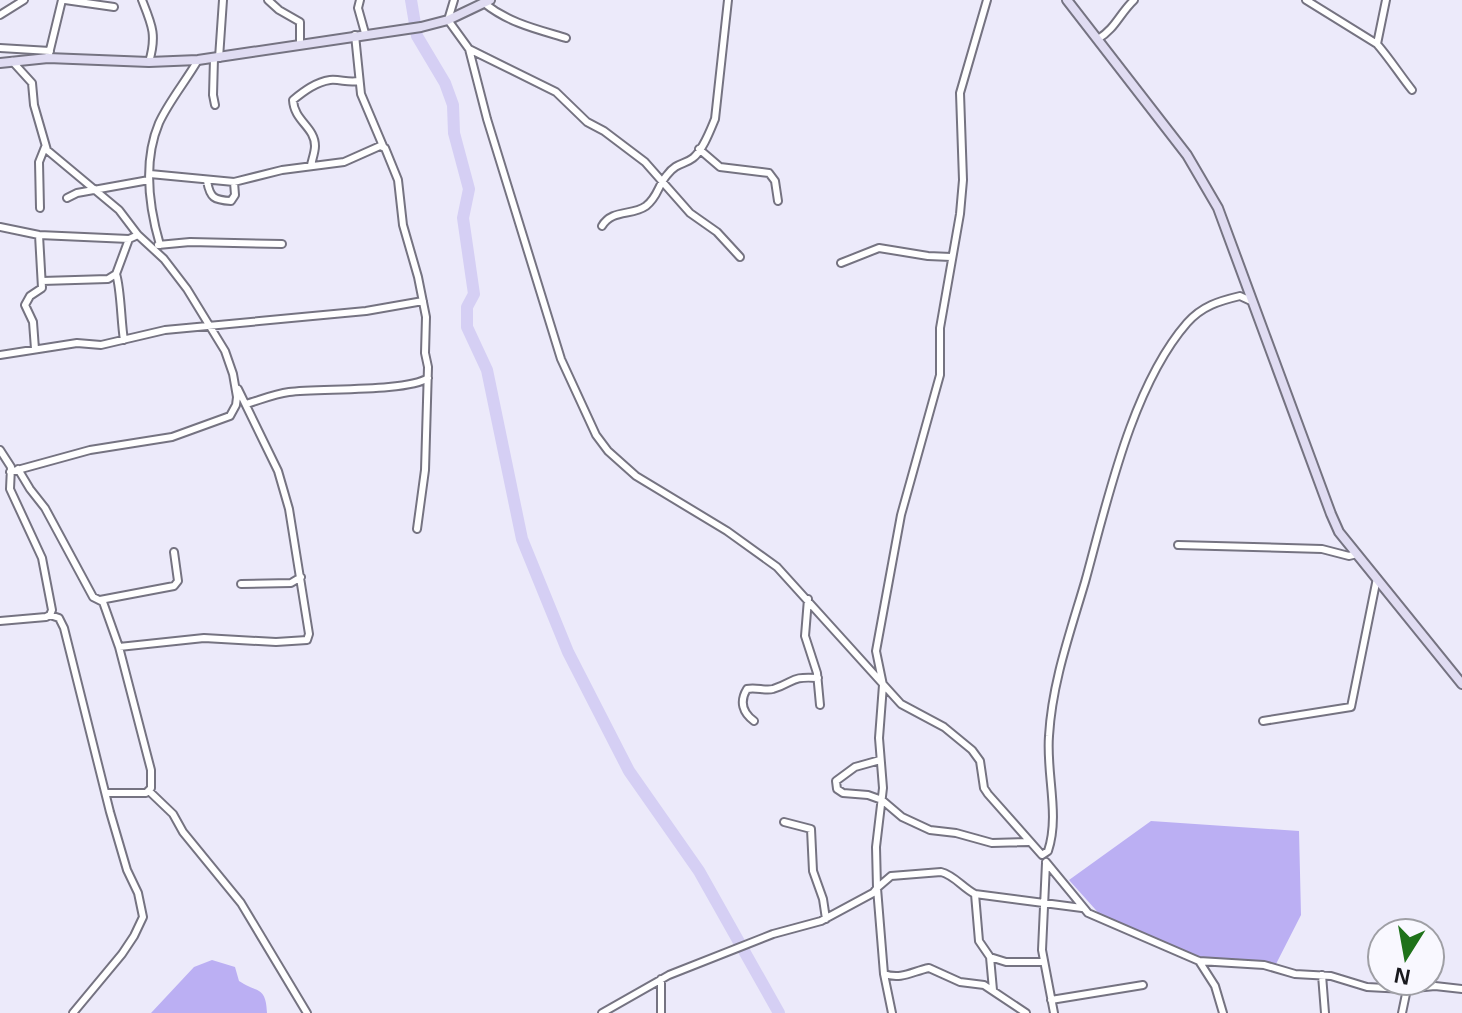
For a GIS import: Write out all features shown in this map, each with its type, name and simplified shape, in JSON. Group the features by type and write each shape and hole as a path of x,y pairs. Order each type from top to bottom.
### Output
{"street":[{"path":"0,15 24,0"},
{"path":"49,54 64,0 114,7"},
{"path":"142,0 154,32 155,41 149,62"},
{"path":"215,105 213,95 223,0"},
{"path":"268,0 300,22 300,44"},
{"path":"360,0 358,8 365,33"},
{"path":"448,20 454,0"},
{"path":"602,226 610,217 637,211 646,205 675,165 694,157 699,149 715,119 728,0"},
{"path":"892,1013 884,974 877,888 876,847 882,800 879,738 883,685 876,651 901,515 940,375 938,342 963,180 960,93 987,0"},
{"path":"1067,0 1206,184 1254,302 1339,532 1462,684"},
{"path":"1098,39 1112,29 1134,0"},
{"path":"1306,0 1377,44 1397,66 1412,90"},
{"path":"1377,44 1386,0"},
{"path":"0,48 149,62 198,60 421,27 448,20 487,2 503,16 528,28 566,38"},
{"path":"448,20 469,49 487,119 561,359 580,406 596,435 608,451 636,476 755,549 791,580 901,704 944,727 972,750 981,766 984,788 1061,878 1082,908"},
{"path":"355,35 358,81 367,110 398,180 403,225 423,301 428,378 425,470 417,529"},
{"path":"469,49 556,92 587,122 645,162 690,213 717,232 740,257"},
{"path":"0,63 49,54"},
{"path":"160,245 152,220 150,177 153,144 160,121 198,60"},
{"path":"12,61 32,83 34,105 45,147 124,216 187,289 211,326 278,471 294,527 309,634 307,640 276,642 204,638 119,647"},
{"path":"311,165 315,146 312,132 299,119 293,100 310,87 332,80 358,81"},
{"path":"67,198 150,177 234,182 311,165 344,162 383,146"},
{"path":"40,208 39,162 45,147"},
{"path":"699,149 720,167 769,173 775,181 778,201"},
{"path":"207,181 209,195 213,199 231,201 235,195 234,182"},
{"path":"0,227 39,235 129,239 138,235"},
{"path":"35,349 33,322 25,305 30,296 42,288 39,235"},
{"path":"124,340 116,274 129,239"},
{"path":"151,247 190,242 282,244"},
{"path":"841,263 879,248 951,257"},
{"path":"42,281 108,279 116,274"},
{"path":"1054,1013 1041,927 1045,859 1053,834 1049,736 1063,655 1124,444 1154,375 1188,322 1206,306 1240,296 1254,302"},
{"path":"0,355 77,343 101,345 165,330 366,311 423,301"},
{"path":"246,404 288,392 422,382 428,378"},
{"path":"0,477 18,469 90,450 159,441 225,418 230,416 236,405 236,385"},
{"path":"0,450 11,467 10,489 42,558 52,610 50,615"},
{"path":"18,469 45,508 93,597 100,600 174,586 178,581 174,552"},
{"path":"1178,545 1322,549 1349,556 1357,554"},
{"path":"241,584 291,583 301,577"},
{"path":"1263,721 1351,707 1377,578"},
{"path":"808,599 805,636 818,678 820,705"},
{"path":"100,600 119,647 151,770 149,791"},
{"path":"0,621 50,615 59,618 64,628 110,812 125,864 138,893 143,917 122,954 73,1013"},
{"path":"754,721 744,714 747,689 773,689 793,678 818,678"},
{"path":"880,760 855,767 835,785 843,793 868,795 882,800 902,817 930,830 992,843 1029,842"},
{"path":"107,793 149,791 173,814 183,832 241,903 307,1013"},
{"path":"784,822 811,829 813,871 826,919"},
{"path":"602,1013 661,979 773,934 826,919 873,893 891,876 941,872 947,873 975,894 1082,908 1101,920 1199,961 1264,965 1295,974 1338,977 1366,987"},
{"path":"975,894 979,941 990,957 993,990"},
{"path":"990,957 1006,962 1044,962"},
{"path":"1199,961 1215,986 1223,1013"},
{"path":"884,974 911,975 929,968 951,979 993,990 1026,1013"},
{"path":"1322,975 1325,1013"},
{"path":"661,979 661,1013"},
{"path":"1051,1000 1143,985"}],"shaded area":[{"path":"1151,821 1299,831 1301,915 1276,964 1198,957 1103,918 1069,880"},
{"path":"212,960 235,967 239,981 259,991 265,998 267,1013 151,1013 194,967"}],"waterway":[{"path":"411,0 417,36 445,83 453,105 454,133 469,189 463,218 474,294 467,307 467,327 487,370 522,539 568,652 629,771 699,871 779,1013"}]}
